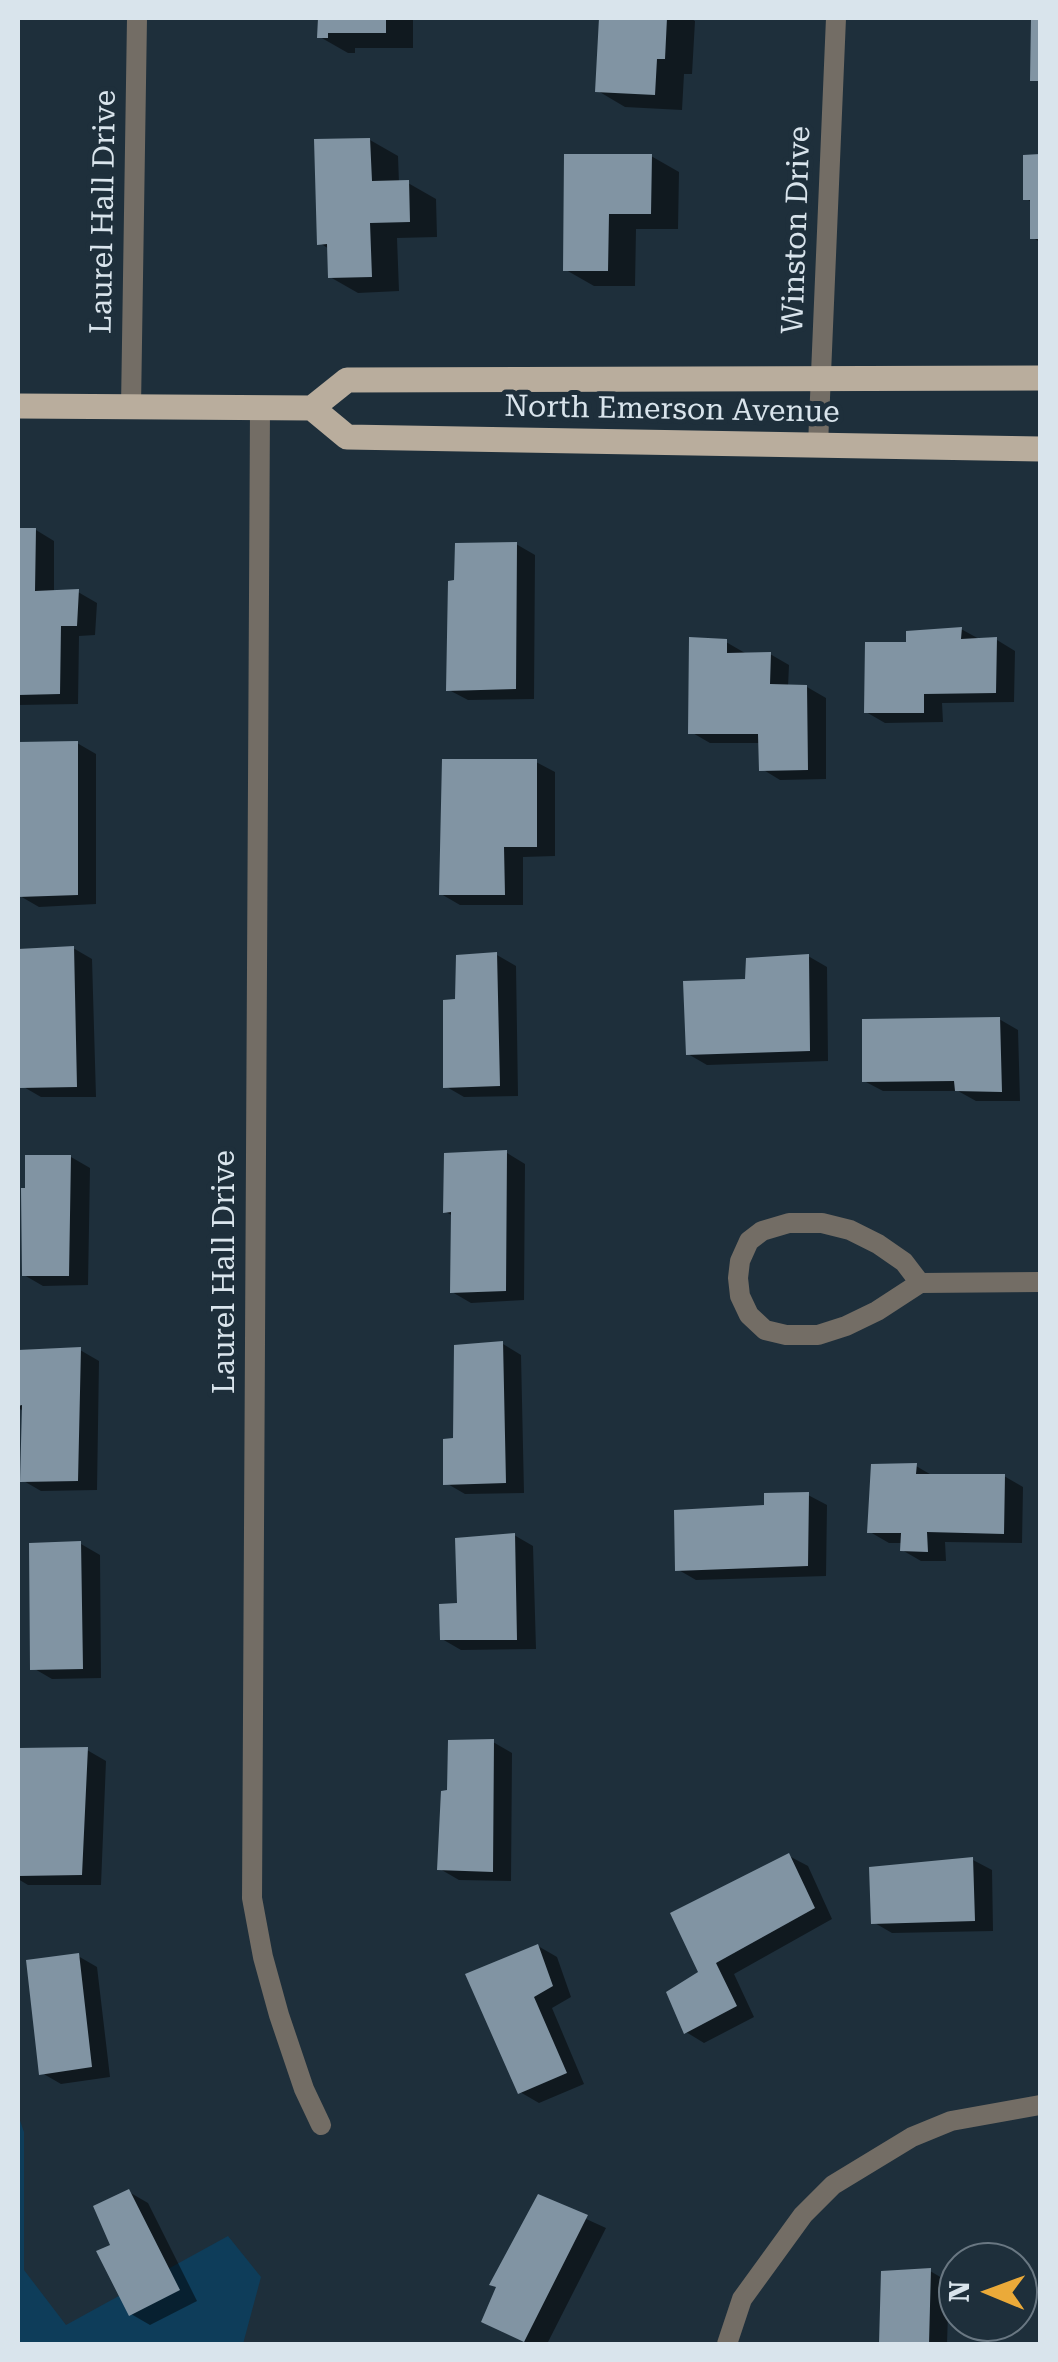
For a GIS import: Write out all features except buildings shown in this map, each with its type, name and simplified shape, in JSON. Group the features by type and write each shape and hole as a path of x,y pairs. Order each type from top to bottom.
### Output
{"main road":[{"name":"North Emerson Avenue","path":"1040,378 347,380 312,408 346,437 1040,448"},
{"path":"18,406 312,408"}],"street":[{"name":"Laurel Hall Drive","path":"130,407 137,18"},
{"name":"Winston Drive","path":"818,444 836,18"},
{"name":"Laurel Hall Drive","path":"260,408 252,1898 262,1957 284,2034 321,2125"},
{"path":"920,1283 904,1262 878,1244 850,1230 822,1223 788,1223 762,1231 750,1241 740,1260 738,1278 740,1296 749,1315 765,1330 786,1334 818,1334 846,1326 920,1283 1040,1282"},
{"path":"728,2344 742,2299 803,2214 833,2185 912,2137 951,2121 1040,2105"}],"shaded area":[{"path":"18,2115 24,2132 24,2270 66,2325 228,2236 261,2277 243,2344 18,2344"}]}
